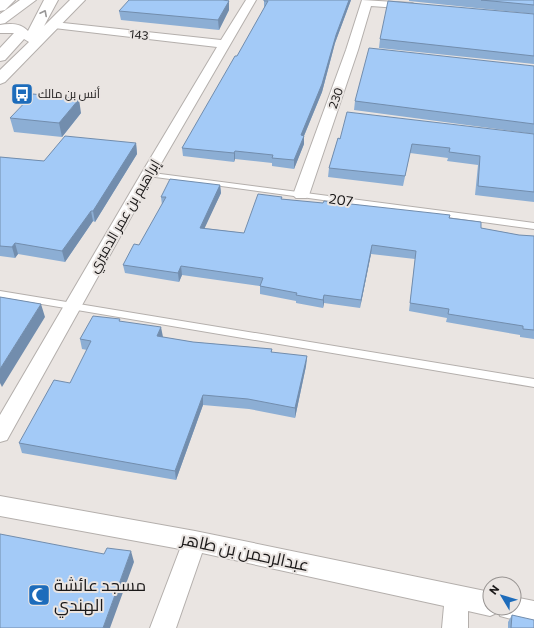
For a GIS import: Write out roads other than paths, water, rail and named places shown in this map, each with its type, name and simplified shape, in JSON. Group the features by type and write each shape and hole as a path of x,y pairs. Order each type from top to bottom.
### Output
{"main road":[{"path":"0,6 8,0"},
{"path":"0,20 29,0"},
{"path":"28,52 32,36 51,0"},
{"path":"0,79 78,0"},
{"path":"0,29 14,28 18,29 22,33 0,57"}],"street":[{"name":"إبراهيم بن عمر الدميري","path":"0,434 148,174 251,0"},
{"path":"367,1 422,7"},
{"name":"230","path":"301,195 352,50 367,1"},
{"name":"143","path":"54,25 224,44"},
{"path":"352,50 368,52"},
{"path":"330,113 346,115"},
{"name":"عبدالرحمن بن طاهر","path":"0,506 195,542 482,602"},
{"path":"163,628 195,542"},
{"path":"455,628 457,597"},
{"path":"522,611 534,614"}],"lane":[{"name":"207","path":"148,174 534,226"},
{"path":"0,294 534,383"}],"place":[{"name":"أنس بن مالك","path":"22,94"},
{"name":"مسجد عائشة الهندي","path":"39,595"}]}
